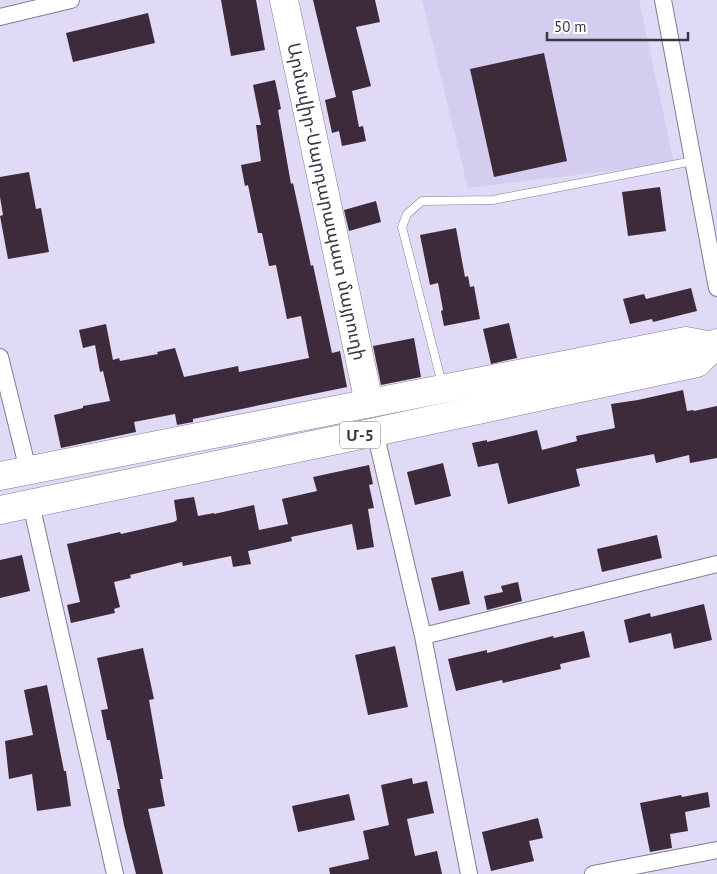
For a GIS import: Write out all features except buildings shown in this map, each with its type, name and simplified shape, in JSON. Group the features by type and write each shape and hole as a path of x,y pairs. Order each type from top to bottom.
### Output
{"highway":[{"name":"Արմավիր-Սարդարապատ մայրուղի","path":"284,0 369,403"},
{"name":"Մ-5","path":"0,476 686,341 715,345"},
{"name":"Մ-5","path":"0,510 697,363 715,345"}],"street":[{"path":"0,17 71,0"},
{"path":"662,0 717,288"},
{"path":"0,357 28,470"},
{"path":"375,432 423,636 469,874"},
{"path":"31,504 115,874"},
{"path":"423,636 717,564"},
{"path":"593,874 717,850"}],"lane":[{"path":"443,388 402,228 407,214 422,201 494,200 693,161"}],"shaded area":[{"path":"422,0 639,0 674,163 468,188"}]}
